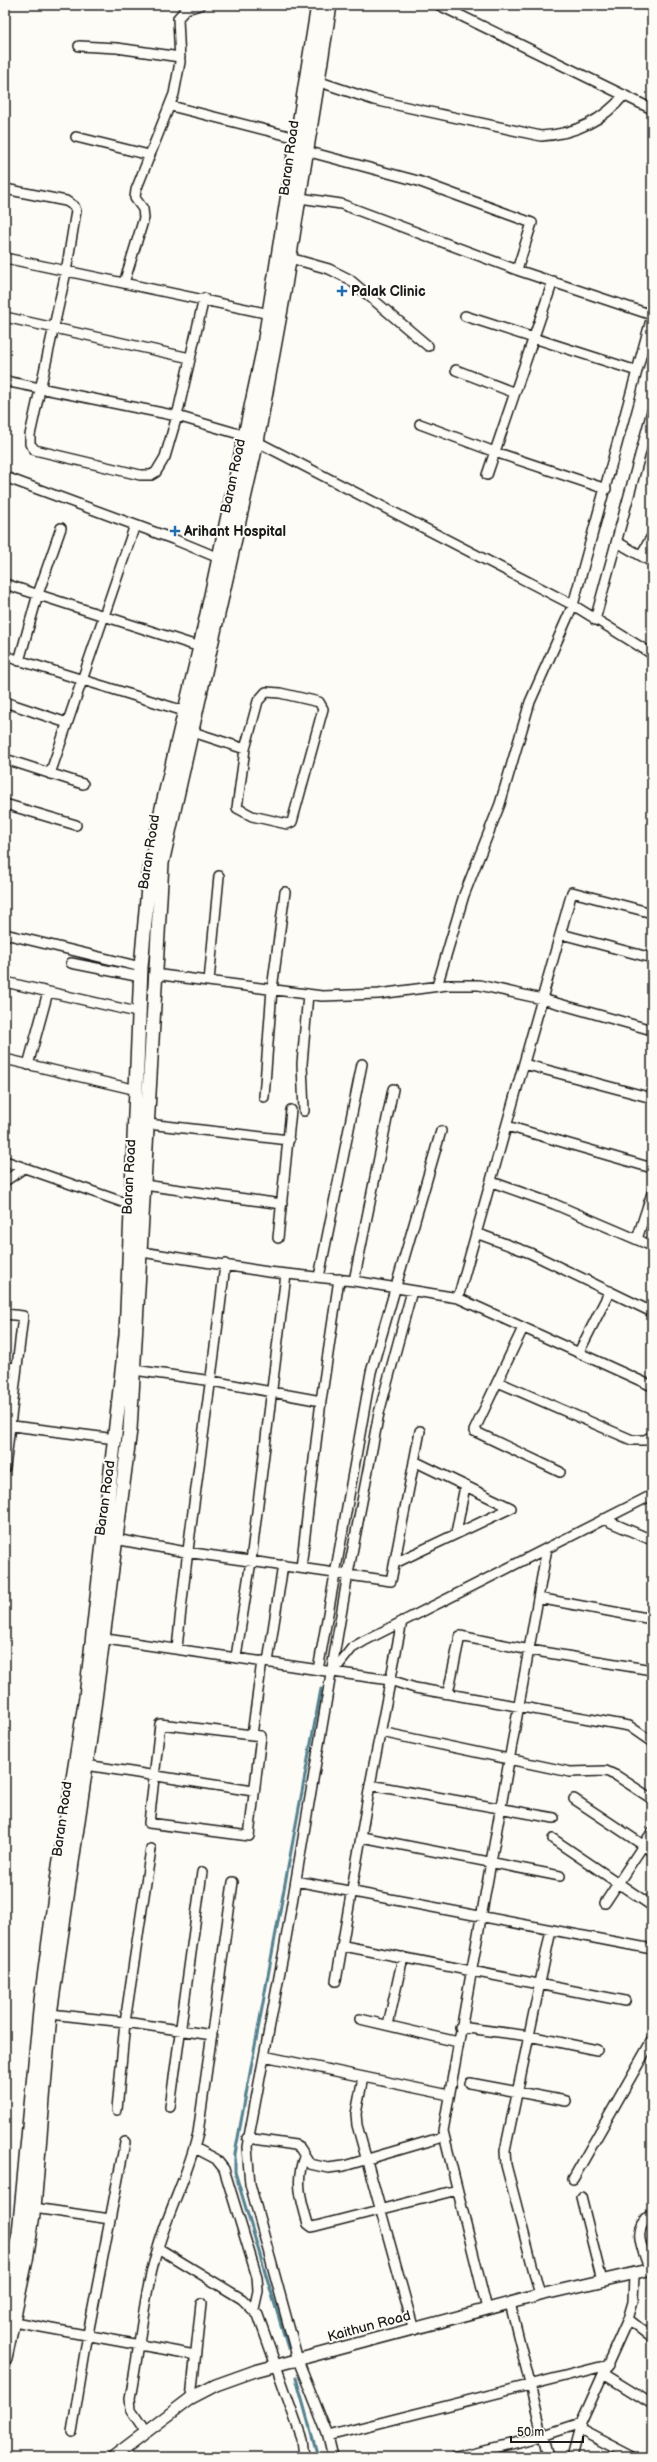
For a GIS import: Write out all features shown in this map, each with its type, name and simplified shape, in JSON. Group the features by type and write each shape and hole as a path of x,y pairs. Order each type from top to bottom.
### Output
{"main road":[{"name":"Baran Road","path":"5,2305 19,2233 86,1765 126,1335 144,915 154,842 200,647 219,558 251,439 318,5"},
{"name":"Baran Road","path":"5,2358 14,2322 34,2208 36,2111 43,1984 59,1866 86,1697 115,1539 130,1430 142,1252 154,974 162,863 290,258 330,5"}],"street":[{"path":"124,283 144,218 144,211 136,200 136,194 148,155 171,106 179,75 180,57 178,18 186,9 200,5"},
{"path":"439,5 652,109"},
{"path":"79,46 117,48 180,57"},
{"path":"317,80 374,100 541,136 563,133 600,120 624,96"},
{"path":"171,106 297,138"},
{"path":"76,137 148,155"},
{"path":"306,151 418,182 532,223 517,270"},
{"path":"5,189 58,199 74,206 77,216 30,435 30,444 33,448 140,475 151,475 160,468 177,416 204,298"},
{"path":"300,198 341,204 517,270 652,316 573,606 530,702 500,804 464,895 438,986"},
{"path":"5,258 66,272 204,298 270,314"},
{"path":"290,258 329,269 349,279 428,346"},
{"path":"487,475 553,281"},
{"path":"465,316 637,371"},
{"path":"5,317 190,358"},
{"path":"456,370 515,393"},
{"path":"5,381 177,416 251,439 573,606 652,654"},
{"path":"595,620 652,411"},
{"path":"420,424 495,452 606,489"},
{"path":"5,477 219,558"},
{"path":"50,774 135,525"},
{"path":"19,661 38,594 61,528"},
{"path":"641,555 652,536"},
{"path":"617,542 652,562"},
{"path":"5,584 200,647"},
{"path":"5,656 184,711"},
{"path":"266,692 280,693 319,702 323,709 292,822 287,824 252,816 237,808 245,749 258,701 266,692"},
{"path":"5,702 67,723"},
{"path":"190,731 245,749"},
{"path":"5,759 83,784"},
{"path":"5,804 76,825"},
{"path":"209,981 219,876"},
{"path":"264,1097 272,989 285,892"},
{"path":"458,1298 492,1182 572,892 652,913"},
{"path":"5,934 141,972"},
{"path":"561,934 652,958"},
{"path":"70,963 141,972"},
{"path":"154,974 322,996 380,994 438,986 479,985 542,999 652,1030"},
{"path":"5,982 141,1013"},
{"path":"28,1065 48,992"},
{"path":"304,1111 302,1064 308,994"},
{"path":"5,1059 137,1090"},
{"path":"319,1277 362,1064"},
{"path":"524,1064 652,1098"},
{"path":"354,1281 393,1089"},
{"path":"278,1238 291,1110"},
{"path":"148,1124 289,1140"},
{"path":"507,1126 652,1168"},
{"path":"318,1670 371,1372 441,1131"},
{"path":"5,1161 131,1205"},
{"path":"5,1181 24,1168"},
{"path":"492,1182 554,1204 637,1238 652,1246"},
{"path":"144,1185 282,1204"},
{"path":"637,1238 652,1193"},
{"path":"476,1233 530,1253 652,1312"},
{"path":"142,1252 286,1274 354,1281 458,1298 652,1386"},
{"path":"177,1649 186,1552 212,1381 225,1264"},
{"path":"236,1658 251,1561 273,1392 286,1274"},
{"path":"301,1568 321,1401 338,1279"},
{"path":"333,2457 328,2436 298,2360 250,2184 247,2138 264,2056 296,1881 333,1672 348,1574 379,1413 412,1291"},
{"path":"579,1352 610,1291"},
{"path":"5,1314 23,1316 7,1425 5,1468"},
{"path":"523,1328 474,1431 560,1472"},
{"path":"5,1367 16,1368"},
{"path":"134,1370 212,1381 321,1401"},
{"path":"498,1382 632,1440 645,1440 652,1436"},
{"path":"7,1425 116,1439"},
{"path":"115,1539 186,1552 391,1581 420,1431"},
{"path":"395,1563 511,1508 414,1461"},
{"path":"456,1533 465,1486"},
{"path":"333,1672 352,1648 603,1519 652,1496"},
{"path":"603,1519 652,1540"},
{"path":"487,2309 443,2137 460,2028 520,1706 547,1548"},
{"path":"252,1735 283,1565"},
{"path":"538,1598 652,1619"},
{"path":"336,1981 344,1946 370,1784 402,1621"},
{"path":"448,1693 460,1636 530,1650 652,1670"},
{"path":"98,1638 390,1680 415,1688 629,1726 652,1742"},
{"path":"160,1724 252,1735 261,1736 253,1791 249,1836 149,1823 153,1775 160,1724"},
{"path":"381,1732 570,1772 606,1771 617,1776 652,1799"},
{"path":"86,1765 253,1791"},
{"path":"370,1784 554,1818"},
{"path":"574,1799 652,1851"},
{"path":"605,1903 652,1832"},
{"path":"362,1838 560,1876"},
{"path":"553,1839 652,1906"},
{"path":"117,2110 125,2022 152,1849"},
{"path":"170,2107 202,1872"},
{"path":"296,1881 652,1949"},
{"path":"145,2431 133,2415 130,2405 158,2248 195,2148 233,1882"},
{"path":"540,2295 505,2159 505,2146 519,2091 550,1930"},
{"path":"344,1946 540,1983 625,2001"},
{"path":"388,2025 403,1957"},
{"path":"50,2014 125,2022 212,2035"},
{"path":"360,2018 458,2042"},
{"path":"460,2028 529,2036 597,2050"},
{"path":"573,2179 652,2040"},
{"path":"264,2056 449,2095"},
{"path":"363,2076 356,2120 365,2160 414,2330"},
{"path":"470,2083 566,2101"},
{"path":"247,2138 295,2145 300,2148 304,2157 310,2164 328,2168 365,2160 443,2137"},
{"path":"72,2432 88,2334 125,2142"},
{"path":"195,2148 219,2161 228,2180 257,2277 258,2291 254,2309"},
{"path":"304,2157 299,2169 299,2188 310,2226 318,2227 456,2190"},
{"path":"581,2197 602,2281"},
{"path":"34,2208 110,2219"},
{"path":"651,2269 639,2230 642,2222 652,2214"},
{"path":"158,2248 242,2299 254,2309 276,2364 302,2439 304,2457"},
{"name":"Kaithun Road","path":"113,2457 145,2431 191,2398 216,2385 276,2364 298,2360 414,2330 540,2295 651,2269"},
{"path":"572,2457 580,2426 628,2320 633,2302 634,2274"},
{"path":"510,2303 532,2384 548,2457"},
{"path":"191,2398 201,2304"},
{"path":"628,2320 652,2338"},
{"path":"14,2322 140,2343 195,2355"},
{"path":"328,2436 608,2365"},
{"path":"604,2375 652,2404"},
{"path":"455,2457 580,2426 633,2457"}],"waterway":[{"path":"288,2348 235,2172 235,2154 321,1689"},
{"path":"296,2378 318,2457"}],"place":[{"name":"Palak Clinic","path":"342,291"},
{"name":"Arihant Hospital","path":"175,531"}]}
